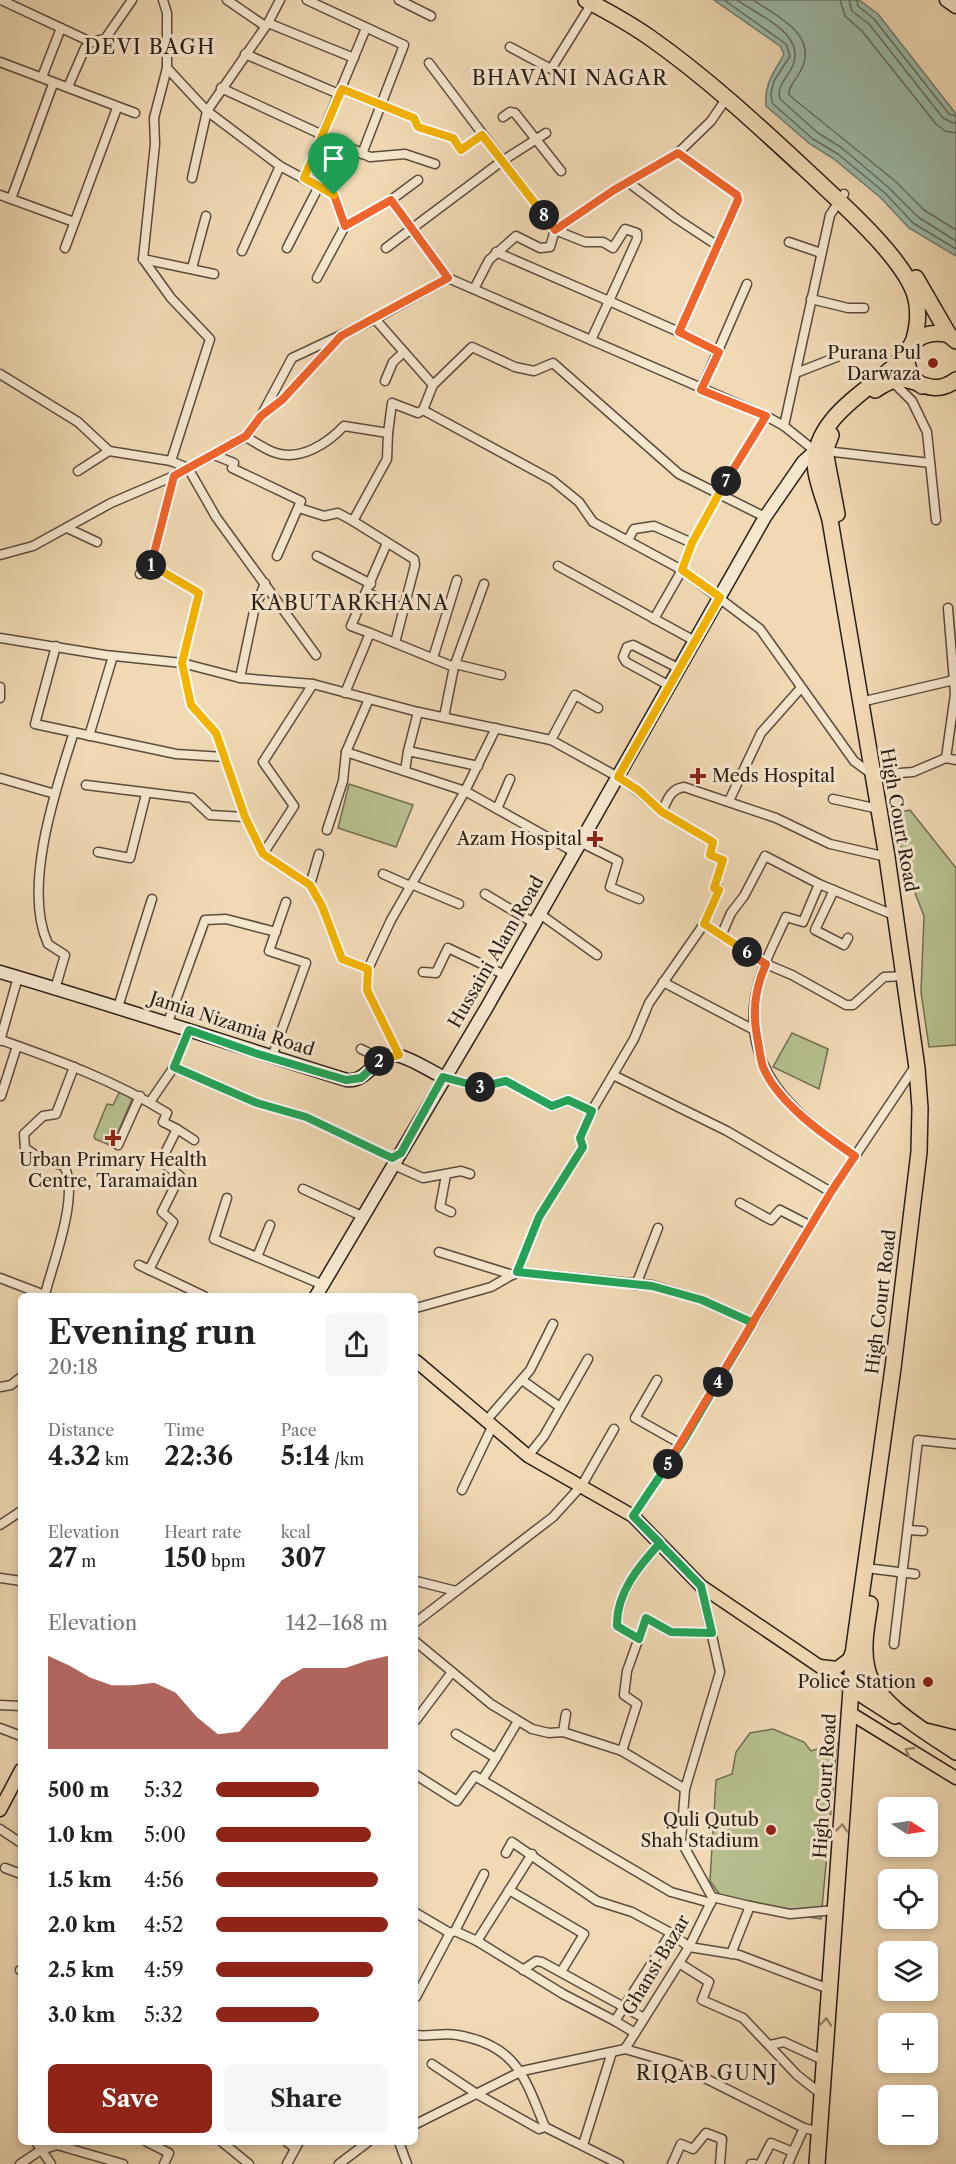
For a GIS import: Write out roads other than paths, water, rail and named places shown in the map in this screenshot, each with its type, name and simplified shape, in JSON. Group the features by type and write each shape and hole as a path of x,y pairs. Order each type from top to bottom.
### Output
{"highway":[{"path":"593,1 648,36 764,130 881,231 908,266 952,338"},
{"path":"593,1 672,43 776,130 841,197 873,234 914,293 918,312 913,342 907,354 907,367 913,379 923,387"},
{"path":"820,451 822,432 827,426 859,395 890,370 913,342 923,334 936,331 952,338"},
{"path":"820,451 840,421 875,390 892,381 912,382 935,389 953,385"},
{"name":"High Court Road","path":"820,451 838,520 866,701 920,1067 927,1154 865,1644 867,1669 875,1686 914,1723 956,1752"},
{"name":"High Court Road","path":"817,2164 820,2094 850,1713 850,1687 893,1368 919,1152 920,1067 879,809 877,775 830,520 816,471 820,451"},
{"path":"850,1687 894,1716 914,1723"}],"main road":[{"path":"946,0 956,7"},
{"name":"Hussaini Alam Road","path":"320,1291 443,1077 505,975 693,640 765,517 803,462 820,451"},
{"name":"Jamia Nizamia Road","path":"0,972 352,1080 361,1078 381,1059 399,1055"},
{"path":"399,1055 443,1077"},
{"path":"418,1363 528,1456 633,1516 701,1586 850,1687"},
{"path":"814,1663 837,1668 849,1659 854,1647"},
{"path":"850,1713 956,1778"},
{"path":"914,1723 956,1737"},
{"path":"0,1808 18,1775"}],"street":[{"path":"1,0 91,42"},
{"path":"68,87 85,48 91,42 105,39 132,0"},
{"path":"163,0 167,13 167,68 154,118 155,144 143,259 171,298 210,339 171,461"},
{"path":"227,0 267,25 354,58"},
{"path":"192,177 207,111 267,25 280,0"},
{"path":"307,0 404,45 362,154"},
{"path":"399,0 431,16"},
{"path":"510,46 551,69 593,1"},
{"path":"42,77 61,28"},
{"path":"304,178 366,28"},
{"path":"245,54 340,92 414,118 418,127 453,138 461,150 482,135"},
{"path":"0,62 42,77 53,84 68,87 117,108 135,113"},
{"path":"429,63 555,230 585,242 603,242 613,248 625,229 637,233 636,244 591,340"},
{"path":"167,68 207,111 280,166 334,195 345,226"},
{"path":"11,199 53,84"},
{"path":"221,88 370,157 405,154 435,164"},
{"path":"474,289 496,252 516,236 545,249 550,247 555,230 628,182 678,153 711,121 726,99"},
{"path":"65,248 117,108"},
{"path":"503,117 513,112 561,171"},
{"path":"386,248 502,161 546,133"},
{"path":"678,153 737,195 738,200 679,332"},
{"path":"242,251 280,166"},
{"path":"317,278 345,226 391,200 418,180"},
{"path":"628,182 718,246"},
{"path":"287,248 319,186"},
{"path":"0,195 74,222"},
{"path":"784,426 820,253 830,215 841,197"},
{"path":"391,200 448,278 701,390 766,416 820,451 930,464"},
{"path":"192,268 206,216"},
{"path":"789,242 820,253"},
{"path":"496,252 679,332 719,352"},
{"path":"143,259 214,274"},
{"path":"0,555 33,546 111,503 174,476 246,436 261,416 292,358 375,319 448,278"},
{"path":"701,390 747,284"},
{"path":"811,298 864,309"},
{"path":"375,319 433,385"},
{"path":"261,416 282,400 341,336"},
{"path":"423,410 433,385 472,347 515,368 534,371 553,363 679,474 765,517"},
{"path":"385,381 393,362 404,352"},
{"path":"796,373 847,353"},
{"path":"0,374 78,422 109,451 171,461 188,468 216,517 316,655"},
{"path":"892,381 912,401 927,432 936,520"},
{"path":"353,521 387,459 392,403 413,413 423,410 552,480 579,502 593,522 682,570 720,597 759,629 800,689 854,760 877,775 913,772 946,758 956,760"},
{"path":"654,618 682,570 692,543 719,493 766,416"},
{"path":"246,436 276,453 298,455 330,441 344,426 388,433"},
{"path":"78,471 109,451"},
{"path":"214,455 234,463 232,468 301,501 277,556"},
{"path":"140,574 151,565 174,476"},
{"path":"299,508 324,516 338,513 414,559 404,609 394,643"},
{"path":"628,540 634,529 654,526 692,543"},
{"path":"67,528 97,542"},
{"path":"387,543 368,593 351,626 433,658 501,675"},
{"path":"317,556 371,584"},
{"path":"151,565 199,593 182,663 191,705 216,733 245,817 263,854 310,885 322,906 342,959 368,969"},
{"path":"558,566 693,640"},
{"path":"433,658 457,580"},
{"path":"240,678 254,611 264,583"},
{"path":"444,717 455,665 484,584"},
{"path":"368,593 404,609"},
{"path":"946,758 955,694 948,608"},
{"path":"345,693 370,633"},
{"path":"0,638 113,656 182,663 240,678 313,684 418,712 551,740 618,777 638,790 662,812 713,842 710,855 723,860 714,888 719,890 704,924 663,982 592,1111 580,1138 583,1147 539,1217 515,1274 491,1287 418,1307"},
{"path":"668,685 626,662 623,657 627,647 632,645 678,668"},
{"path":"56,646 35,724 176,754 224,757"},
{"path":"89,735 113,656"},
{"path":"866,701 954,680"},
{"path":"263,854 294,806 263,762 313,684"},
{"path":"0,687 0,698"},
{"path":"729,801 761,733 800,689"},
{"path":"551,740 575,696 598,708"},
{"path":"327,830 343,781 346,752 369,699"},
{"path":"405,771 418,712"},
{"path":"399,1055 367,990 368,969 411,885 465,791 496,728"},
{"path":"55,989 65,955 48,944 37,900 55,794 74,732"},
{"path":"408,751 478,766"},
{"path":"346,752 465,791 577,847 618,861 610,887 639,899"},
{"path":"0,778 55,794"},
{"path":"497,809 510,779"},
{"path":"86,785 192,798 210,815 245,817"},
{"path":"662,812 676,788 684,787 776,818 830,844 887,857"},
{"path":"98,852 130,858 146,794"},
{"path":"833,799 879,809"},
{"path":"310,885 319,855"},
{"path":"721,936 731,913 744,896 765,856 819,884 896,916"},
{"path":"383,874 459,904"},
{"path":"819,884 803,922 786,917 755,996 756,1032 763,1066 771,1082 803,1117 855,1156"},
{"path":"834,890 814,930 844,945 849,938"},
{"path":"485,894 537,918 597,955"},
{"path":"118,1007 152,899"},
{"path":"272,1057 306,963 269,951 286,902"},
{"path":"168,1022 205,920 226,919 276,932"},
{"path":"704,924 766,964 792,975 846,1005 853,1005 884,977 905,976"},
{"path":"423,972 436,973 447,948 505,975"},
{"path":"18,977 0,1041 74,1067 140,1096 167,1113 163,1122 195,1140"},
{"path":"663,982 756,1032"},
{"path":"150,1102 174,1067 189,1030"},
{"path":"1,1096 17,1046"},
{"path":"361,1048 381,1059"},
{"path":"46,1293 68,1206 69,1175 64,1166 38,1157 25,1148 24,1134 37,1119 56,1114 74,1067"},
{"path":"174,1067 257,1103 306,1117 392,1158 401,1153"},
{"path":"633,1516 681,1444 831,1192 912,1071 920,1067"},
{"path":"613,1075 727,1131 831,1192"},
{"path":"443,1077 481,1087 506,1081 552,1106 568,1100 592,1111"},
{"path":"118,1145 140,1096"},
{"path":"149,1270 173,1224 162,1212 180,1176 163,1164 162,1157 177,1129"},
{"path":"394,1165 423,1178 461,1172 470,1174"},
{"path":"446,1175 440,1207 451,1212"},
{"path":"303,1189 363,1217"},
{"path":"227,1198 214,1239 257,1257 320,1291"},
{"path":"740,1203 771,1220 779,1210 811,1226"},
{"path":"257,1257 270,1225"},
{"path":"636,1285 658,1228"},
{"path":"439,1252 515,1274 652,1286 702,1300 753,1323"},
{"path":"139,1265 198,1293"},
{"path":"0,1278 41,1293"},
{"path":"462,1490 489,1424 530,1371 553,1324"},
{"path":"528,1456 544,1436 588,1359"},
{"path":"0,1387 11,1385 18,1379"},
{"path":"522,1380 560,1407"},
{"path":"657,1380 635,1418 681,1444"},
{"path":"418,1620 553,1517 582,1485 614,1429"},
{"path":"894,1644 918,1440 956,1444"},
{"path":"0,1525 18,1512"},
{"path":"908,1530 923,1531"},
{"path":"639,1639 617,1626 617,1610 636,1570 660,1543"},
{"path":"874,1569 915,1574"},
{"path":"0,1578 18,1581"},
{"path":"418,1582 456,1591"},
{"path":"701,1586 720,1672 685,1789 681,1841 712,1900"},
{"path":"622,1751 637,1704 624,1695 624,1682 646,1618 671,1632 712,1633"},
{"path":"418,1644 491,1704 532,1729 549,1733 563,1732 622,1751 685,1789"},
{"path":"418,1717 452,1672"},
{"path":"0,1705 18,1706"},
{"path":"563,1732 566,1714"},
{"path":"482,1780 518,1721"},
{"path":"0,1728 18,1735"},
{"path":"456,1734 496,1758"},
{"path":"418,1775 458,1801 475,1776 671,1892 790,1914 835,1910"},
{"path":"0,1829 18,1841"},
{"path":"506,1853 512,1842 597,1901 632,1911 689,1947 731,1954 829,1989"},
{"path":"477,1941 532,1854"},
{"path":"5,1868 18,1873"},
{"path":"418,1993 484,1874"},
{"path":"509,1890 584,1934 561,1972"},
{"name":"Ghansi Bazar","path":"625,2049 689,1947 712,1900"},
{"path":"731,1954 750,1906"},
{"path":"418,1914 452,1932 477,1941 563,1994 635,2033"},
{"path":"615,2021 670,1933"},
{"path":"523,1970 536,1961 542,1962 644,2018"},
{"path":"679,1963 710,1982 702,2000 743,2018 797,2075 820,2094"},
{"path":"418,2035 430,2037 455,2034 476,2040 504,2053 522,2071 545,2127 619,2164"},
{"path":"770,2045 784,2042 823,2060"},
{"path":"418,2123 522,2071 625,2049 677,2064 804,2127 820,2132"},
{"path":"583,2145 612,2052"},
{"path":"432,2064 477,2094 539,2129 545,2127"},
{"path":"788,2164 804,2127"},
{"path":"672,2164 681,2144 693,2149 706,2133 722,2139 720,2164"},
{"path":"760,2164 771,2143 793,2152"},
{"path":"20,2164 39,2146 57,2145 123,2164"},
{"path":"153,2145 169,2153 164,2164"},
{"path":"232,2145 249,2164"},
{"path":"287,2164 297,2145"},
{"path":"339,2164 363,2145"},
{"path":"400,2145 407,2164"},
{"path":"39,2146 51,2164"}],"water":[{"path":"714,0 859,0 878,14 956,114 956,256 909,228 881,198 834,159 810,144 766,106 768,84 784,54 780,46"}],"place":[{"name":"Purana Pul Darwaza","path":"933,363"},
{"name":"Meds Hospital","path":"698,776"},
{"name":"Azam Hospital","path":"595,839"},
{"name":"Urban Primary Health Centre, Taramaidan","path":"113,1138"},
{"name":"Police Station","path":"928,1682"},
{"name":"Quli Qutub Shah Stadium","path":"771,1830"}],"district":[{"name":"DEVI BAGH","path":"150,47"},
{"name":"BHAVANI NAGAR","path":"570,78"},
{"name":"KABUTARKHANA","path":"350,603"},
{"name":"RIQAB GUNJ","path":"707,2073"}]}
